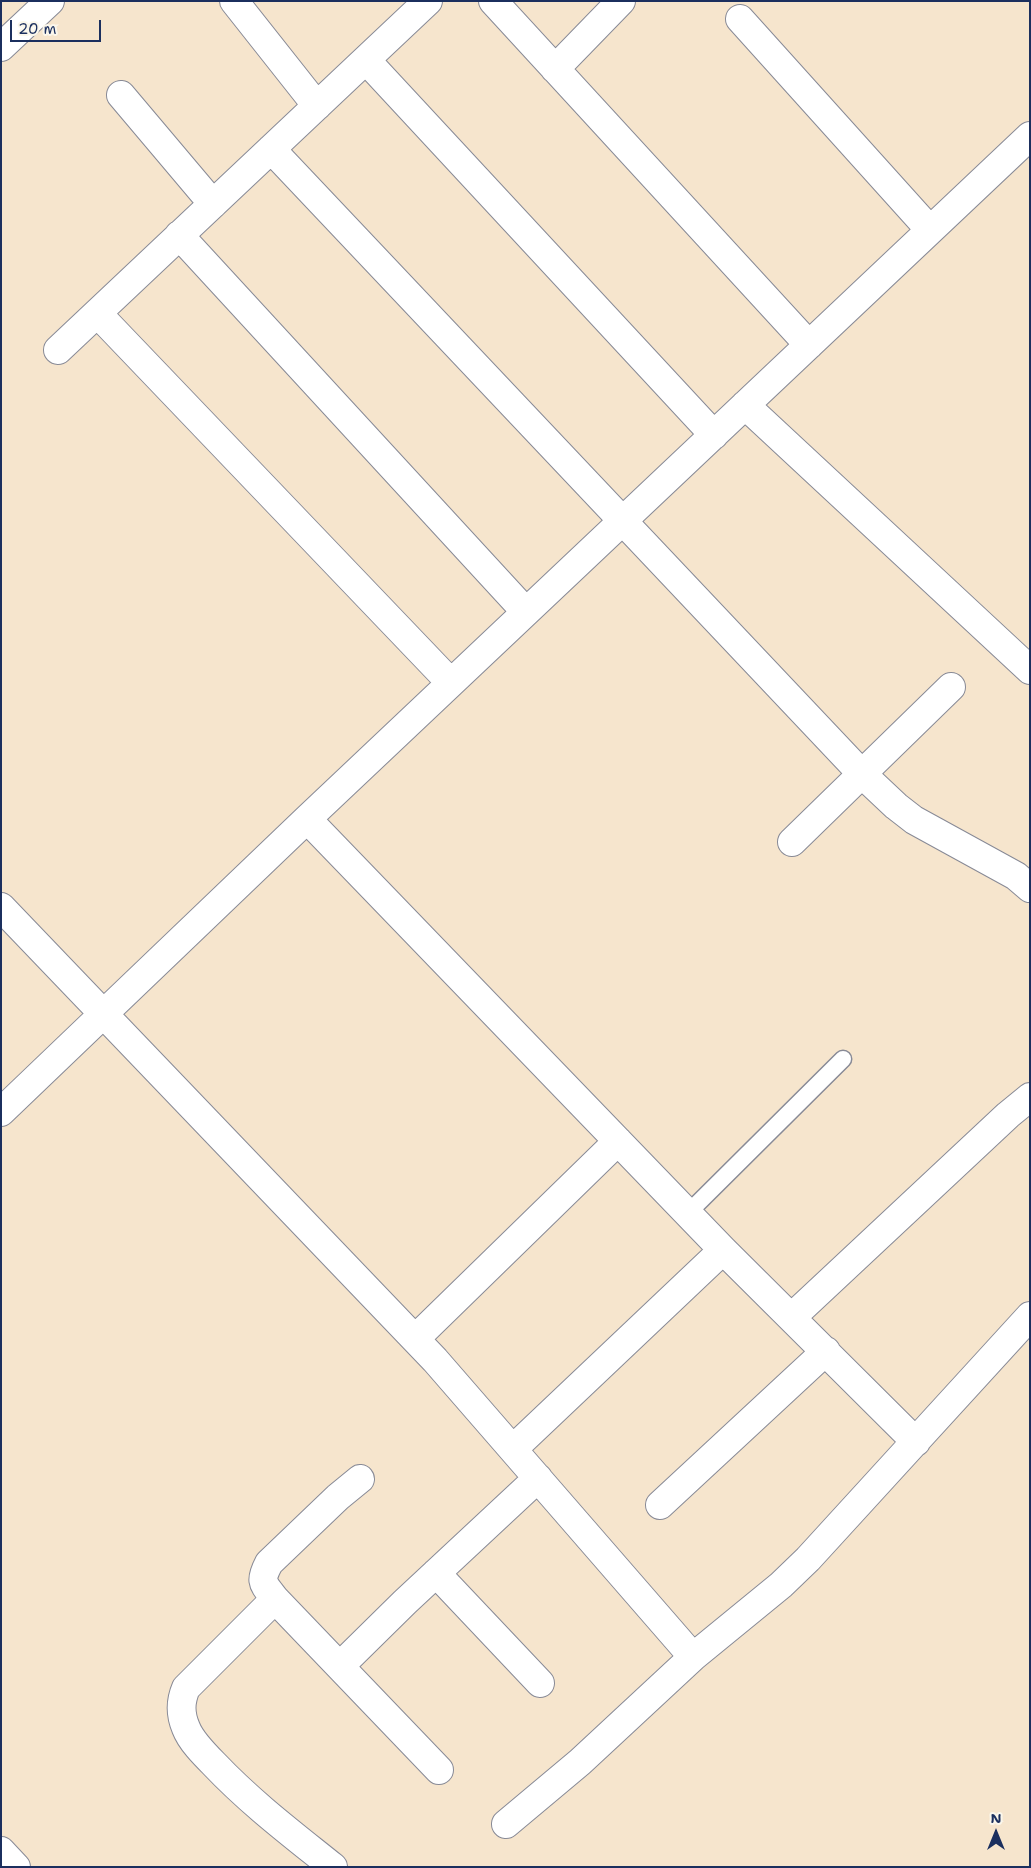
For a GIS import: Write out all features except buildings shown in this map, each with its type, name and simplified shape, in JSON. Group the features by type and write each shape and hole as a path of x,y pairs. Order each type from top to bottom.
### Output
{"street":[{"path":"1,47 50,1"},
{"path":"234,1 317,106"},
{"path":"493,1 809,345"},
{"path":"556,69 621,1"},
{"path":"58,350 366,60 418,5"},
{"path":"740,19 930,230"},
{"path":"366,60 714,434"},
{"path":"121,95 213,204"},
{"path":"1,1112 307,819 1030,136"},
{"path":"271,150 862,774 914,820 1016,876 1030,888"},
{"path":"179,236 526,612"},
{"path":"98,313 451,683"},
{"path":"745,405 1030,670"},
{"path":"792,842 951,687"},
{"path":"307,819 723,1250 916,1442"},
{"path":"1,907 415,1339 513,1449 692,1658"},
{"path":"792,1317 1008,1115 1030,1097"},
{"path":"415,1339 618,1141"},
{"path":"513,1449 723,1250"},
{"path":"506,1824 580,1762 692,1658 788,1579 1030,1316"},
{"path":"660,1505 826,1351"},
{"path":"360,1478 269,1563 262,1575 264,1585 275,1599 439,1770"},
{"path":"340,1666 538,1478"},
{"path":"436,1573 540,1683"},
{"path":"275,1599 186,1688 181,1699 181,1715 186,1730 204,1754 240,1791 334,1867"},
{"path":"1,1851 16,1867"}],"lane":[{"path":"688,1213 843,1059"}]}
